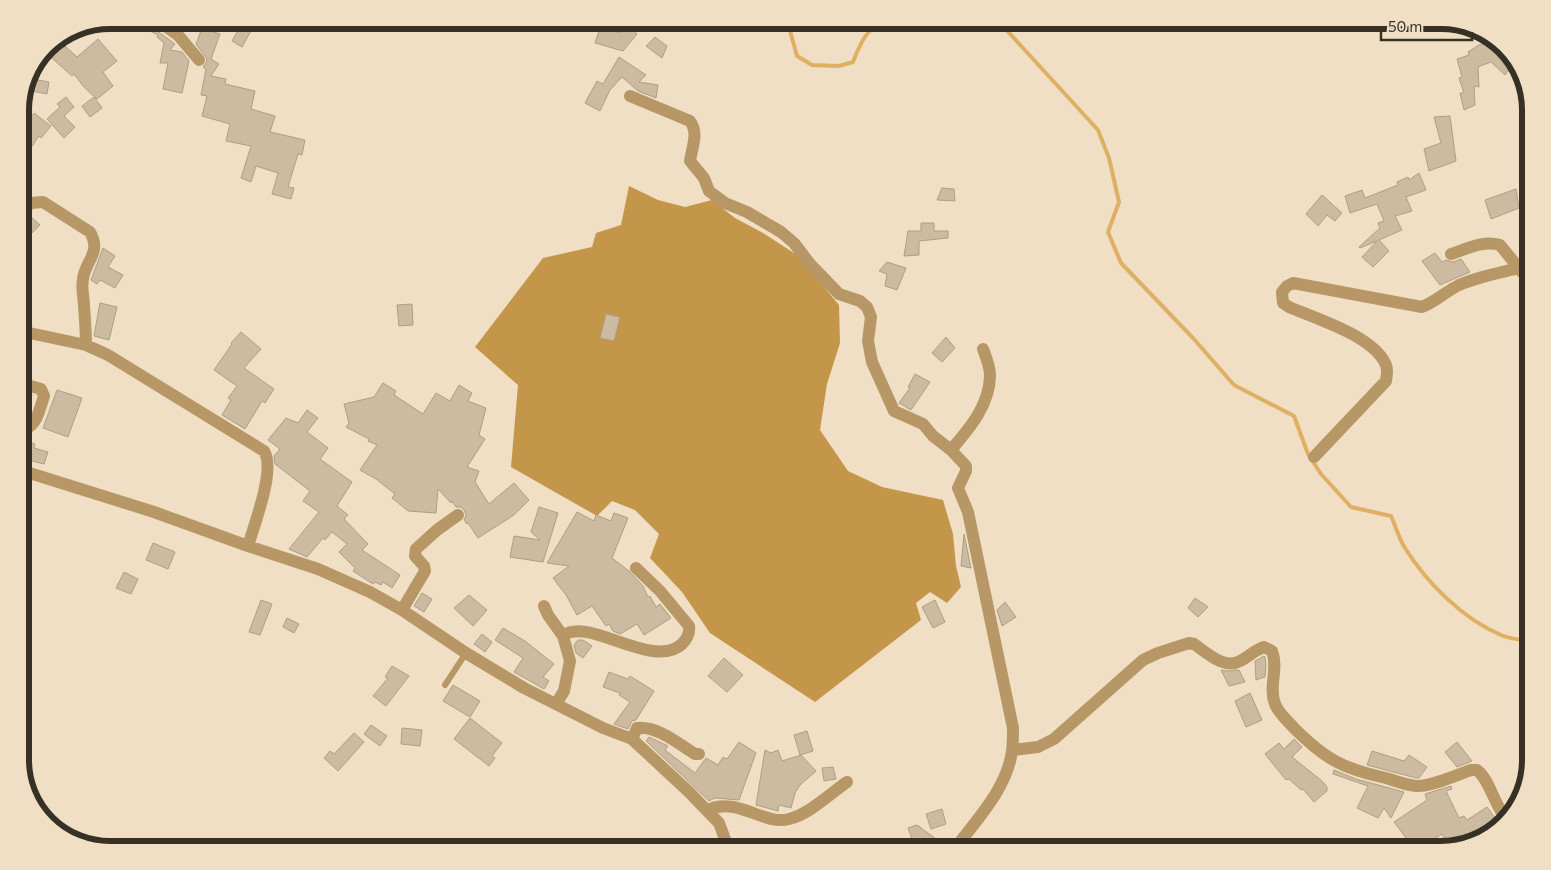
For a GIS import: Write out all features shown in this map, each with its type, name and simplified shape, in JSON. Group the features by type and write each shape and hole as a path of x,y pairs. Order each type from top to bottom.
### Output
{"street":[{"path":"170,29 178,35 199,60"},
{"path":"630,96 690,121 695,134 690,161 704,178 709,191 726,203 747,212 781,232 794,243 810,264 840,294 860,301 866,306 871,317 868,341 872,362 894,411 923,424 933,436 951,450 966,466 958,488 968,512 1012,728 1012,750 1009,764 999,788 961,841"},
{"path":"29,205 43,202 90,232 94,239 95,246 83,277 82,290 86,345"},
{"path":"1451,254 1480,245 1494,244 1504,249 1522,272"},
{"path":"1314,457 1386,380 1388,372 1386,365 1378,354 1355,335 1289,308 1283,303 1282,292 1286,286 1293,283 1422,308 1461,284 1519,268"},
{"path":"29,333 86,345 108,354 264,451 268,462 268,470 259,512 248,546"},
{"path":"951,450 981,411 985,400 990,374 983,349"},
{"path":"29,386 41,389 44,396 34,423 29,427"},
{"path":"29,473 154,512 318,569 370,592 402,610 466,653 524,688 603,728 632,739 707,810 718,823 725,841"},
{"path":"402,610 425,571 424,566 415,556 416,549 437,530 458,515"},
{"path":"563,636 567,633 583,632 661,653 680,646 688,634 689,626 660,591 636,568"},
{"path":"544,606 563,636 570,665 564,691 556,704"},
{"path":"1012,750 1038,747 1054,738 1143,660 1158,653 1189,643 1194,644 1220,661 1236,663 1264,647 1272,651 1274,659 1276,669 1273,693 1278,710 1320,753 1337,764 1351,769 1416,786 1431,784 1471,770 1477,770 1502,813"},
{"path":"632,739 637,728 649,729 660,732 699,754"},
{"path":"707,810 715,807 729,806 786,820 807,811 847,782"}],"lane":[{"path":"445,685 466,653"}],"shaded area":[{"path":"629,186 658,200 685,207 712,200 735,218 797,255 839,305 840,343 827,384 820,430 848,471 882,487 943,500 953,534 956,566 961,587 947,603 930,592 916,603 921,620 815,702 710,633 682,592 650,558 659,534 635,510 612,501 597,516 511,467 518,385 475,347 543,258 592,247 596,233 621,225"}],"building":[{"path":"146,29 155,29 175,44 170,50 182,52 189,61 182,93 163,89 168,63 160,63 164,43 157,37 158,35"},
{"path":"202,29 220,34 211,59 219,64 211,76 226,79 225,84 255,91 251,109 275,116 270,132 305,140 302,155 298,154 288,187 294,188 291,199 272,194 278,173 256,166 251,182 241,178 251,146 226,141 230,124 202,116 207,96 201,95 206,69 203,67 207,59 196,44"},
{"path":"239,29 252,29 242,47 232,41"},
{"path":"624,29 632,29 637,34 623,51 595,43 599,31 621,32"},
{"path":"655,37 667,46 662,58 646,46"},
{"path":"98,39 117,61 103,72 113,86 97,99 74,74 72,76 50,56 63,44 77,57"},
{"path":"1486,43 1498,53 1510,68 1505,75 1491,62 1478,67 1479,87 1474,86 1475,105 1464,110 1460,93 1464,93 1459,78 1462,77 1457,59 1469,55 1468,52 1479,45"},
{"path":"619,57 646,75 639,82 658,85 656,98 638,91 622,77 610,90 600,111 585,103 597,81 603,84"},
{"path":"35,80 49,82 47,94 32,91"},
{"path":"66,97 74,107 64,116 75,127 64,138 47,119 60,107 57,104"},
{"path":"94,97 102,108 90,117 82,106"},
{"path":"34,113 51,126 41,138 39,136 29,151 29,120"},
{"path":"1450,116 1456,161 1429,171 1424,149 1441,143 1434,117"},
{"path":"1419,173 1426,190 1406,197 1412,211 1395,216 1402,230 1379,240 1389,251 1373,267 1362,257 1377,241 1359,247 1380,228 1378,223 1384,221 1377,204 1350,213 1345,196 1362,190 1365,198 1398,185 1397,182 1408,177 1409,180"},
{"path":"942,188 954,189 955,201 937,200"},
{"path":"1516,189 1519,208 1491,219 1485,200"},
{"path":"1322,195 1342,213 1335,221 1327,215 1318,226 1306,214"},
{"path":"29,215 40,225 29,234"},
{"path":"921,223 934,223 934,231 948,231 948,238 919,241 919,255 904,256 908,231 921,231"},
{"path":"103,248 115,256 108,267 123,275 115,288 100,280 97,284 91,280"},
{"path":"1435,253 1442,262 1446,260 1453,262 1461,259 1470,272 1440,285 1422,261"},
{"path":"887,262 906,268 897,290 885,286 887,274 879,271"},
{"path":"100,303 117,307 109,340 94,336"},
{"path":"412,304 413,325 399,326 397,305"},
{"path":"606,314 620,317 614,341 600,338"},
{"path":"241,332 261,349 244,368 274,389 265,403 262,401 245,429 222,415 231,400 228,398 237,386 214,370 231,343"},
{"path":"946,337 955,348 942,362 932,353"},
{"path":"915,374 930,382 911,410 899,403 910,388 908,387"},
{"path":"383,383 396,391 394,395 423,414 436,393 450,401 459,385 472,393 468,401 486,408 479,435 485,439 467,467 479,471 475,482 489,504 514,483 529,500 514,515 478,538 464,520 466,515 464,510 461,507 456,507 452,501 451,503 438,489 436,513 408,511 392,498 395,494 376,479 360,470 377,445 346,427 349,423 344,404 374,397"},
{"path":"57,390 82,398 68,437 43,428"},
{"path":"307,410 318,418 307,432 328,448 320,459 352,482 337,506 348,515 344,519 368,544 362,550 400,575 392,588 383,582 381,585 375,582 373,584 353,571 355,568 339,552 347,544 332,532 325,540 323,538 307,557 289,549 319,512 303,501 310,491 275,464 274,456 280,449 268,440 286,418 298,423"},
{"path":"29,442 35,444 34,448 48,452 44,464 29,460"},
{"path":"539,507 558,513 543,562 510,557 514,536 540,540 531,532"},
{"path":"577,512 594,521 596,515 611,521 614,513 628,518 612,558 629,571 643,586 648,597 650,596 656,607 660,604 671,618 644,635 637,624 620,634 613,631 609,624 606,626 592,606 577,615 566,595 553,578 569,566 547,563"},
{"path":"964,534 971,568 961,566"},
{"path":"153,543 175,552 168,569 146,560"},
{"path":"124,572 138,579 131,594 116,588"},
{"path":"422,593 432,599 424,612 414,606"},
{"path":"469,595 487,610 473,626 454,608"},
{"path":"1195,598 1208,607 1198,617 1188,608"},
{"path":"261,600 272,604 260,635 249,632"},
{"path":"935,600 945,622 933,628 922,607"},
{"path":"1005,602 1016,617 1002,626 997,610"},
{"path":"287,618 299,624 294,633 283,627"},
{"path":"503,628 525,641 554,664 543,677 549,681 544,689 514,672 523,658 495,640"},
{"path":"482,634 492,642 485,652 474,644"},
{"path":"578,640 583,640 592,646 583,658 576,653 574,645"},
{"path":"1264,656 1266,665 1265,677 1256,680 1255,661"},
{"path":"724,658 743,675 727,692 708,676"},
{"path":"392,666 409,676 386,706 373,696 388,678 385,677"},
{"path":"1221,670 1239,670 1245,682 1229,686"},
{"path":"609,672 628,679 630,676 654,691 636,720 632,721 628,729 614,724 630,702 619,695 620,693 603,687"},
{"path":"453,685 480,701 470,717 443,701"},
{"path":"1250,693 1262,720 1246,727 1235,701"},
{"path":"470,718 502,743 492,756 495,758 489,766 454,739"},
{"path":"371,725 387,736 380,746 364,734"},
{"path":"402,728 422,730 420,746 401,744"},
{"path":"807,731 813,751 800,755 794,735"},
{"path":"354,733 364,742 338,771 324,758 330,751 334,754"},
{"path":"649,737 668,746 665,750 695,773 706,758 718,765 723,757 727,759 739,742 756,753 739,800 715,798 709,801 646,741"},
{"path":"1294,739 1302,747 1292,757 1327,787 1327,791 1314,802 1303,789 1301,790 1289,779 1286,780 1265,754 1279,743 1284,749"},
{"path":"1457,742 1472,761 1457,767 1445,752"},
{"path":"765,750 771,753 778,750 782,761 801,755 816,771 800,785 795,793 791,808 779,805 778,811 756,805"},
{"path":"1372,751 1404,761 1409,755 1427,767 1419,778 1416,778 1367,765"},
{"path":"833,767 836,779 824,781 822,768"},
{"path":"1334,770 1356,779 1404,792 1391,818 1384,808 1378,818 1357,808 1368,786 1333,774"},
{"path":"1451,786 1452,789 1446,791 1459,818 1464,816 1467,820 1487,807 1496,819 1482,830 1452,841 1446,841 1442,834 1431,841 1408,841 1394,822 1427,800 1425,794"},
{"path":"942,809 946,824 931,829 926,814"},
{"path":"917,825 939,841 913,841 908,828"}],"waterway":[{"path":"790,29 797,56 812,65 839,66 853,62 864,38 871,29"},
{"path":"1006,29 1098,130 1109,158 1119,202 1108,232 1121,263 1193,338 1234,385 1294,416 1308,454 1321,474 1351,507 1391,516 1399,537 1414,561 1447,599 1473,620 1487,628 1501,635 1522,640"}]}
